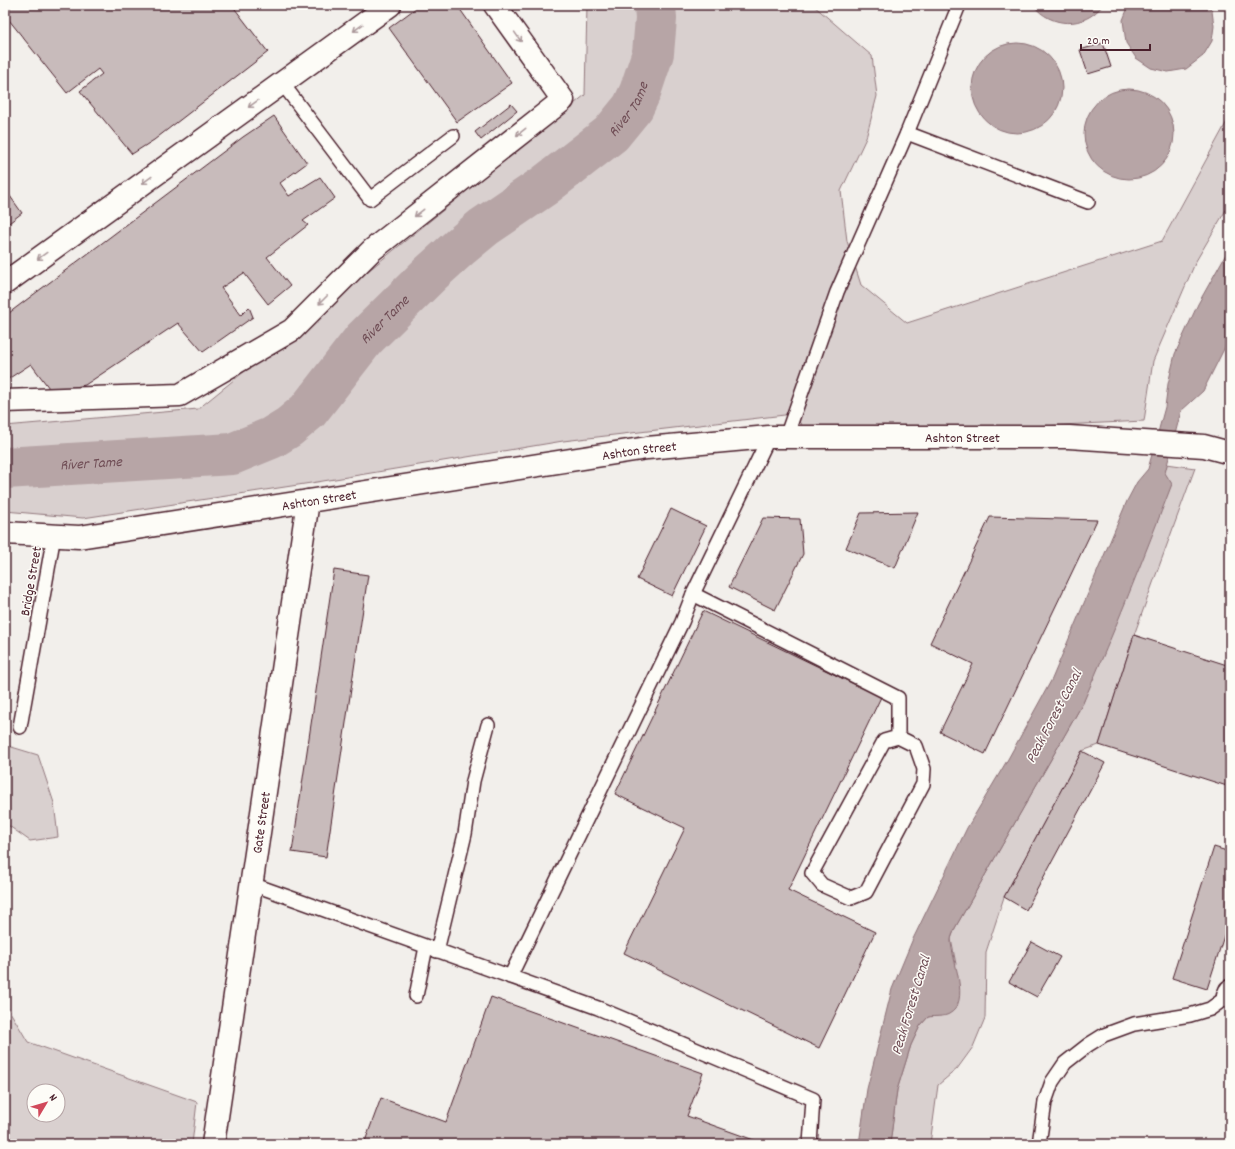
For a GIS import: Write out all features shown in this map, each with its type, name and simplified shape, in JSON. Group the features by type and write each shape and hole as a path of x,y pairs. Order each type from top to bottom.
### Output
{"street":[{"path":"5,283 390,5"},
{"path":"5,402 180,395 292,330 372,250 562,100 495,5"},
{"name":"Ashton Street","path":"5,533 79,537 647,448 777,437 1069,437 1204,446 1230,453"},
{"name":"Gate Street","path":"213,1144 308,501"}],"lane":[{"path":"510,977 682,622 692,594 777,437 837,292 907,133 958,5"},
{"path":"282,83 370,199 453,136"},
{"path":"907,133 1088,202"},
{"name":"Bridge Street","path":"20,727 54,535"},
{"path":"692,594 898,698 898,737"},
{"path":"416,996 432,949 465,834 473,780 488,725"},
{"path":"898,737 916,746 924,769 923,784 866,892 851,898 822,885 812,873 884,741 898,737"},
{"path":"252,884 598,1008 812,1099 810,1144"},
{"path":"1039,1144 1045,1102 1052,1082 1065,1063 1070,1059 1104,1035 1134,1024 1190,1015 1210,1009 1229,994"}],"shaded area":[{"path":"587,5 813,5 872,56 877,96 866,138 841,191 847,241 861,285 907,323 1162,241 1230,116 1230,203 1196,261 1153,361 1144,421 811,437 793,414 563,441 311,483 83,518 5,511 5,426 198,409 585,95"},
{"path":"1167,464 1195,468 1134,635 1099,745 1082,751 1004,897 986,952 985,1018 973,1047 957,1069 938,1085 930,1144 890,1144 897,1090 911,1045 920,1026 928,1017 938,1015 956,964 951,939 955,928 1083,703"},
{"path":"5,745 38,755 54,803 58,837 30,841 5,823"},
{"path":"5,994 6,1005 28,1042 197,1102 192,1144 5,1144"}],"water":[{"path":"1033,5 1103,5 1087,18 1077,22 1068,23 1049,18 1040,13"},
{"path":"1129,5 1208,5 1212,11 1214,26 1212,41 1203,56 1186,69 1168,72 1151,68 1136,58 1126,43 1123,20"},
{"path":"1017,43 1034,47 1049,56 1058,71 1062,88 1058,105 1049,120 1034,129 1017,133 1000,129 985,120 976,105 972,88 976,71 985,56 1000,47"},
{"path":"1129,89 1146,92 1161,102 1171,117 1174,134 1171,151 1161,166 1146,176 1129,179 1112,176 1097,166 1087,151 1084,134 1087,117 1097,102 1112,92"},
{"name":"Peak Forest Canal","path":"1230,247 1230,337 1203,391 1181,411 1165,473 1172,484 1118,621 1083,703 951,937 959,980 959,1000 956,1008 949,1014 928,1017 920,1026 911,1045 897,1090 890,1144 859,1144 867,1089 892,989 912,941 967,828 1008,759 1052,679 1127,501 1137,482 1148,469 1165,407 1168,384 1175,354 1198,304"}],"building":[{"path":"5,5 232,5 268,52 154,140 132,154 80,91 102,74 98,69 67,93 5,15"},
{"path":"420,5 457,5 512,83 457,122 389,28"},
{"path":"1103,43 1111,67 1088,74 1080,50"},
{"path":"511,104 517,111 481,140 475,132"},
{"path":"274,116 307,163 280,183 289,196 320,177 335,198 303,221 308,225 267,257 290,286 268,304 244,273 221,288 241,315 249,307 253,317 203,352 178,323 85,385 52,392 31,364 5,381 5,316 243,137"},
{"path":"5,189 22,213 5,226"},
{"path":"671,509 706,526 672,596 637,579"},
{"path":"918,512 895,568 846,548 861,513"},
{"path":"990,517 1097,520 985,754 940,732 973,664 930,643"},
{"path":"763,518 800,519 803,554 775,610 729,587"},
{"path":"334,570 368,575 326,857 292,852"},
{"path":"703,611 881,697 788,890 875,932 819,1048 624,953 685,828 615,794"},
{"path":"1134,635 1230,666 1230,787 1099,745"},
{"path":"1082,751 1105,763 1026,910 1004,897"},
{"path":"1214,847 1230,852 1230,917 1207,989 1172,978"},
{"path":"1032,942 1060,957 1037,997 1009,982"},
{"path":"491,997 703,1073 687,1116 765,1144 364,1144 381,1098 446,1122"}],"waterway":[{"name":"River Tame","path":"5,468 232,454 271,438 289,427 308,411 364,339 430,274 484,227 544,186 611,134 633,107 640,92 653,53 656,19 655,5"}]}
